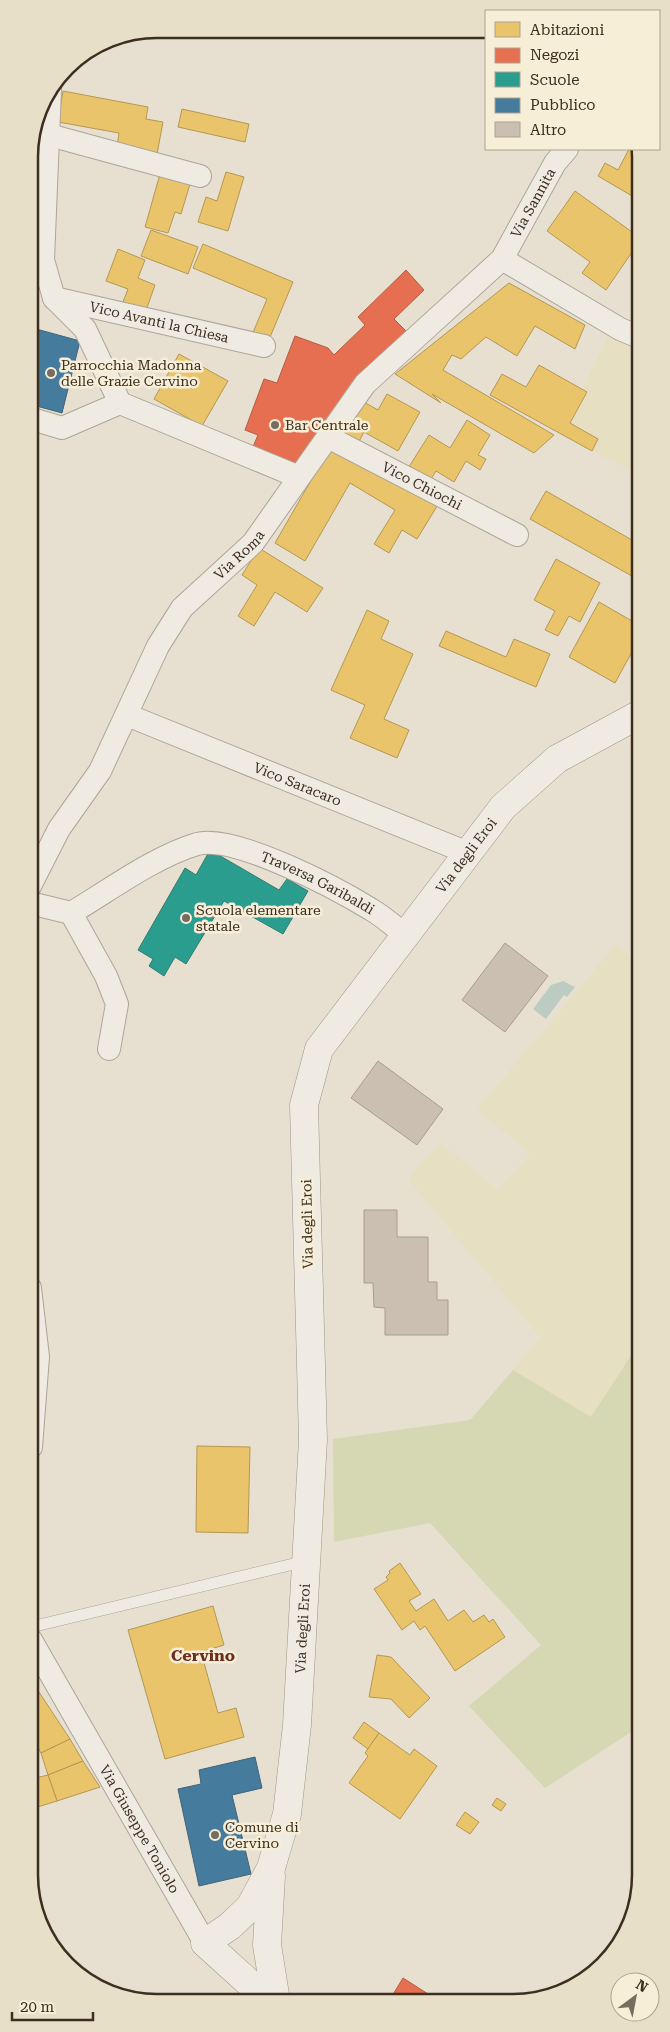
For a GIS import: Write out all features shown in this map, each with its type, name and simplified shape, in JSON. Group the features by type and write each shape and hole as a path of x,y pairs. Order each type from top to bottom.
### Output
{"street":[{"path":"50,105 43,260 54,298 85,329 120,403 299,477"},
{"path":"49,135 200,176"},
{"name":"Via Sannita","path":"502,259 555,164 565,150"},
{"path":"502,259 620,329 632,334"},
{"name":"Via Roma","path":"38,870 59,829 100,770 158,646 182,608 253,543 365,384 502,259"},
{"name":"Vico Avanti la Chiesa","path":"54,298 264,346"},
{"path":"38,421 62,428 120,403"},
{"name":"Vico Chiochi","path":"328,437 517,535"},
{"name":"Vico Saracaro","path":"127,714 468,853"},
{"name":"Via degli Eroi","path":"205,1943 230,1926 250,1907 271,1868 287,1814 297,1725 313,1440 304,1104 319,1049 503,807 557,759 632,718"},
{"name":"Traversa Garibaldi","path":"71,913 164,858 199,844 224,844 296,870 373,911 406,935"},
{"path":"38,905 71,913 106,976 117,1004 109,1049"},
{"name":"Via Giuseppe Toniolo","path":"38,1652 205,1943 261,1994"},
{"name":"Via degli Eroi","path":"271,1868 267,1945 275,1994"}],"lane":[{"path":"38,1625 306,1561"}],"shaded area":[{"path":"608,337 632,348 632,471 592,451 598,439 570,423 587,393 582,389"},
{"path":"616,944 632,957 632,1354 591,1417 513,1370 540,1337 408,1179 440,1142 497,1189 530,1154 477,1109"},
{"path":"563,981 575,987 567,997 564,995 546,1019 533,1009 551,985"}],"green space":[{"path":"632,1354 632,1732 545,1788 469,1706 541,1645 430,1523 334,1542 333,1439 470,1420 513,1370 591,1417"}],"building: Abitazioni":[{"path":"63,91 148,107 146,119 163,122 157,154 117,147 119,133 58,122"},
{"path":"182,109 249,124 245,142 178,127"},
{"path":"628,150 632,150 632,196 598,176 605,163 618,170"},
{"path":"226,172 244,177 228,231 198,222 206,197 217,201"},
{"path":"160,174 190,184 181,214 175,212 168,233 145,227"},
{"path":"575,191 632,232 632,252 606,290 582,273 590,262 547,231"},
{"path":"151,230 198,247 188,274 141,256"},
{"path":"203,244 293,282 268,342 252,335 267,299 193,268"},
{"path":"118,249 145,260 138,278 155,285 144,316 121,307 128,289 106,281"},
{"path":"509,283 585,325 575,349 535,326 517,356 486,337 461,359 452,355 443,370 554,435 534,453 432,394 441,403 395,374"},
{"path":"179,354 228,381 202,426 154,399"},
{"path":"539,365 587,392 570,423 598,439 592,451 490,395 502,374 526,387"},
{"path":"387,394 420,412 398,451 364,432 356,447 341,439 362,401 378,410"},
{"path":"467,420 490,435 478,455 486,459 480,470 466,461 454,482 436,471 428,484 407,470 429,435 450,448"},
{"path":"332,444 439,503 417,539 402,530 389,553 374,544 395,510 350,483 305,561 275,543"},
{"path":"546,491 632,540 632,576 530,519"},
{"path":"259,548 323,588 307,612 275,592 254,626 238,616 257,585 242,575"},
{"path":"556,559 600,583 580,622 569,616 558,636 545,630 555,611 534,600"},
{"path":"599,602 632,621 632,652 615,683 569,657"},
{"path":"367,610 389,621 381,639 413,654 384,719 409,730 397,758 350,738 365,705 331,690"},
{"path":"446,631 506,657 514,639 550,654 536,687 439,646"},
{"path":"197,1446 250,1447 248,1533 196,1532"},
{"path":"400,1563 421,1594 409,1601 416,1611 434,1599 448,1621 464,1610 473,1622 484,1615 489,1622 493,1619 505,1637 455,1671 425,1626 420,1630 414,1621 402,1630 374,1589 388,1580 386,1577 390,1573 389,1571"},
{"path":"213,1606 224,1645 201,1652 218,1713 236,1708 244,1737 165,1759 128,1630"},
{"path":"377,1655 391,1657 430,1698 409,1718 391,1699 369,1697"},
{"path":"38,1691 70,1739 41,1753 38,1748"},
{"path":"364,1722 379,1733 368,1749 353,1738"},
{"path":"379,1733 410,1755 414,1749 437,1766 400,1819 349,1783 368,1756 365,1753"},
{"path":"70,1739 83,1761 48,1775 41,1753"},
{"path":"83,1761 100,1787 57,1801 48,1775"},
{"path":"48,1775 57,1801 38,1807 38,1777"},
{"path":"497,1798 506,1804 501,1811 492,1805"},
{"path":"465,1812 479,1822 470,1834 456,1825"}],"building: Negozi":[{"path":"406,270 424,290 394,319 409,334 303,468 252,449 258,435 245,430 264,379 277,383 295,336 328,348 334,355 365,325 358,317"},
{"path":"403,1978 428,1994 393,1994"}],"building: Scuole":[{"name":"Scuola elementare statale","path":"210,850 279,890 287,879 308,891 283,934 224,901 186,964 175,957 164,976 149,966 153,959 138,950 185,868 196,875"}],"building: Pubblico":[{"name":"Parrocchia Madonna delle Grazie Cervino","path":"38,329 80,341 62,413 38,406"},
{"name":"Comune di Cervino","path":"255,1757 262,1788 232,1795 251,1874 199,1886 178,1789 201,1784 199,1770"}],"building: Altro":[{"path":"505,943 548,976 505,1032 462,1000"},
{"path":"378,1061 443,1109 417,1145 351,1098"},
{"path":"364,1210 397,1210 397,1237 428,1237 428,1282 437,1282 437,1300 448,1300 448,1335 385,1335 385,1308 374,1307 373,1283 364,1283"}],"place":[{"name":"Parrocchia Madonna delle Grazie Cervino","path":"51,373"},
{"name":"Bar Centrale","path":"275,425"},
{"name":"Scuola elementare statale","path":"186,918"},
{"name":"Comune di Cervino","path":"215,1835"}],"district":[{"name":"Cervino","path":"203,1655"}]}
